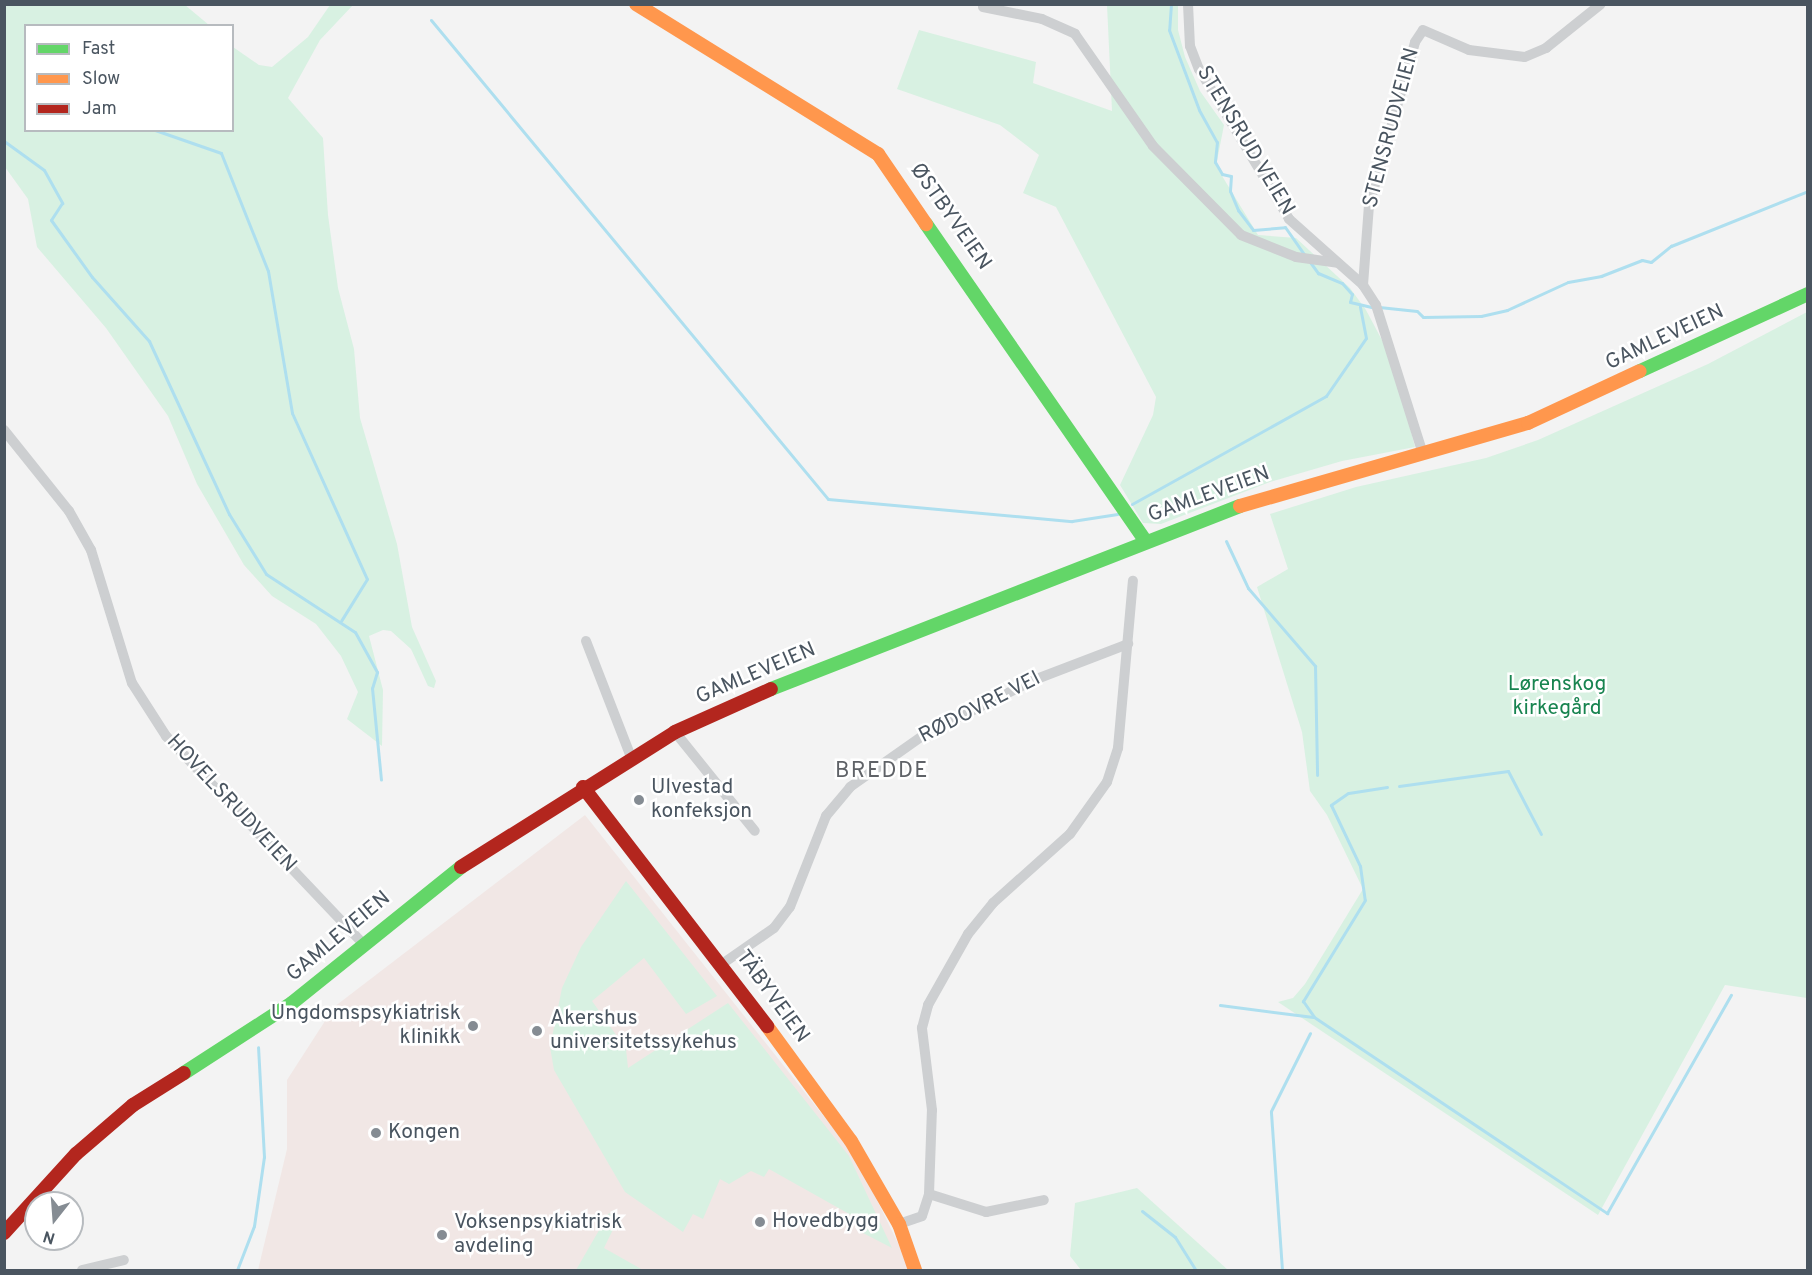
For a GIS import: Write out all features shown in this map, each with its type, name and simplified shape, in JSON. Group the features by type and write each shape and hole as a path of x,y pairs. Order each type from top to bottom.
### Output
{"main road":[{"name":"ØSTBYVEIEN","path":"636,4 878,154 1145,540"},
{"name":"GAMLEVEIEN","path":"4,1233 58,1172 118,1116 292,1003 468,861 583,786 675,732 1145,540 1316,480 1528,423 1808,294"},
{"name":"TÄBYVEIEN","path":"583,786 722,964 851,1141 899,1224 915,1270"}],"street":[{"name":"STENSRUD VEIEN","path":"1188,4 1190,46 1212,96 1289,219 1363,285 1386,329 1423,453"},
{"name":"STENSRUDVEIEN","path":"1363,285 1376,176 1423,30 1469,51 1525,57 1546,48 1601,4"},
{"path":"983,7 1042,19 1076,34 1153,146 1241,235 1296,257 1338,263"},
{"name":"HOVELSRUDVEIEN","path":"4,430 69,511 91,550 132,683 166,736 364,945"},
{"path":"899,1224 922,1216 929,1194 932,1110 922,1028 928,1005 968,934 993,903 1095,806 1118,748 1133,581"},
{"path":"586,641 631,757"},
{"name":"RØDOVRE VEI","path":"722,964 774,928 790,907 826,816 850,787 925,734 1034,680 1128,644"},
{"path":"675,732 755,831"},
{"path":"929,1194 986,1212 1044,1200"},
{"path":"82,1270 124,1260"}],"shaded area":[{"name":"Akershus universitetssykehus","path":"585,815 856,1157 911,1270 258,1270 287,1149 287,1080 334,1007"}],"green space":[{"path":"4,5 185,5 208,24 24,24 24,132 234,132 234,48 259,65 272,67 308,37 330,5 353,5 320,40 288,98 323,138 328,215 338,288 354,349 360,418 397,544 412,627 436,681 434,688 428,686 411,649 391,631 383,630 369,636 383,690 382,746 347,719 358,692 341,656 316,624 272,596 244,565 197,484 168,416 106,328 37,247 28,199 5,167"},
{"path":"1107,5 1178,5 1178,30 1185,57 1200,91 1224,125 1216,166 1258,235 1296,238 1350,288 1366,310 1392,359 1415,447 1342,461 1270,482 1161,524 1143,523 1120,485 1153,415 1156,397 1056,207 1023,193 1039,155 1000,125 897,89 919,30 1036,62 1033,83 1112,111"},
{"name":"Lørenskog kirkegård","path":"1807,312 1807,998 1725,985 1598,1215 1278,1002 1293,998 1305,984 1363,889 1327,815 1310,791 1302,732 1257,587 1288,569 1270,514 1356,487 1486,458 1538,440 1708,364"},
{"path":"626,881 717,996 686,1014 644,958 592,1001 626,1049 628,1068 728,1003 849,1156 892,1248 863,1233 867,1224 769,1169 764,1177 751,1171 729,1184 720,1179 703,1219 693,1214 683,1232 625,1192 554,1070 550,1047 562,988 581,947"},
{"path":"1137,1188 1228,1270 1081,1270 1070,1256 1075,1203"},
{"path":"609,1213 618,1219 604,1248 643,1270 576,1270"}],"waterway":[{"path":"1171,4 1169,30 1199,110 1217,142 1215,162 1222,174 1231,176 1230,191 1238,210 1253,230 1285,227 1304,254"},
{"path":"431,20 828,499 1072,521 1117,514"},
{"path":"161,132 221,153 268,271 292,413 367,579 341,621"},
{"path":"4,141 44,170 62,203 51,220 92,277 149,341 229,514 266,574 355,632 377,672 372,688 381,780"},
{"path":"1379,307 1417,311 1423,317 1481,316 1507,310 1568,282 1601,276 1642,260 1651,262 1671,246 1808,191"},
{"path":"1310,262 1318,273 1342,283 1352,294 1350,302 1372,307"},
{"path":"1132,504 1326,396 1366,338 1360,307"},
{"path":"1226,541 1248,588 1315,666 1317,775"},
{"path":"1399,786 1508,771 1541,834"},
{"path":"1387,787 1348,793 1331,805 1360,866 1365,900 1303,1001 1314,1017 1607,1213 1731,995"},
{"path":"1220,1005 1313,1017"},
{"path":"1282,1270 1271,1111 1310,1033"},
{"path":"237,1270 254,1226 264,1157 258,1047"},
{"path":"1142,1211 1175,1237 1196,1270"}],"traffic: fast":[{"path":"926,224 1145,540"},
{"path":"1640,371 1808,294"},
{"path":"771,689 1240,506"},
{"path":"184,1073 292,1003 461,867"}],"traffic: slow":[{"path":"636,4 878,154 926,224"},
{"path":"1240,506 1528,423 1640,371"},
{"path":"767,1026 851,1141 899,1224 915,1270"}],"traffic: jam":[{"path":"461,867 675,732 771,689"},
{"path":"583,787 767,1026"},
{"path":"4,1233 76,1154 133,1105 184,1073"}],"place":[{"name":"Ulvestad konfeksjon","path":"639,800"},
{"name":"Ungdomspsykiatrisk klinikk","path":"473,1026"},
{"name":"Akershus universitetssykehus","path":"537,1031"},
{"name":"Kongen","path":"376,1133"},
{"name":"Hovedbygg","path":"760,1222"},
{"name":"Voksenpsykiatrisk avdeling","path":"442,1235"}],"district":[{"name":"BREDDE","path":"882,772"}]}
